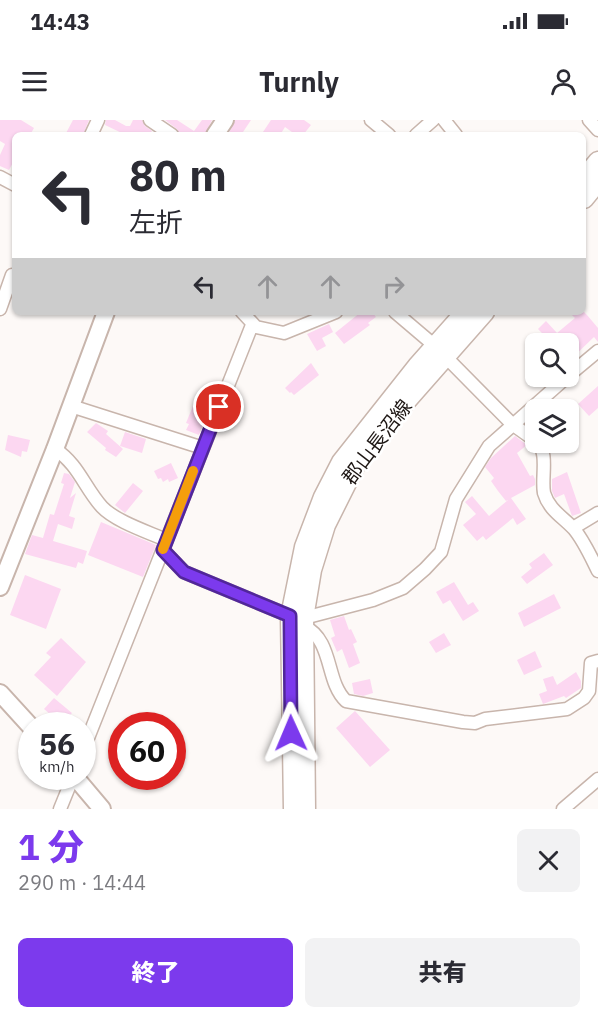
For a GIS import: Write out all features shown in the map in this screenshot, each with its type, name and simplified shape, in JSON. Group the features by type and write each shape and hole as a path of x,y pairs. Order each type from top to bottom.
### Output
{"main road":[{"path":"586,176 598,161"},
{"path":"586,197 598,182"},
{"name":"郡山長沼線","path":"293,809 300,620 326,525 344,486 372,442 440,351 463,315"},
{"name":"郡山長沼線","path":"440,351 482,315"},
{"name":"郡山長沼線","path":"300,620 306,809"}],"street":[{"path":"150,120 168,132"},
{"path":"371,120 385,132"},
{"path":"420,132 434,120"},
{"path":"444,120 454,132"},
{"path":"589,120 598,130"},
{"path":"0,309 9,275"},
{"path":"0,587 105,315"},
{"path":"244,315 252,325 287,333 329,315"},
{"path":"398,315 440,351 512,424 525,434"},
{"path":"96,717 252,325"},
{"path":"579,367 598,351"},
{"path":"300,620 403,588 425,569 441,552 456,499 489,446 555,387"},
{"path":"71,406 203,448"},
{"path":"55,449 71,460 88,489 107,512 164,545 184,572 300,620 320,642 345,700 475,723 485,719 567,709 584,698 589,691 591,663 598,661"},
{"path":"542,453 544,492 548,502 557,515 573,528 598,571"},
{"path":"573,528 598,513"},
{"path":"0,693 18,713"},
{"path":"563,809 598,779"},
{"path":"60,809 68,790"},
{"path":"85,790 102,809"}],"building":[{"path":"0,120 21,120 34,128 32,132 12,132 12,164 9,170 0,166 0,155 5,144 0,141"},
{"path":"73,120 89,120 84,132 67,132"},
{"path":"106,120 115,120 130,126 133,120 142,120 145,126 152,131 120,132 105,125"},
{"path":"165,120 177,120 194,131 202,120 212,120 206,132 178,132"},
{"path":"235,120 251,120 243,132 229,132"},
{"path":"271,120 304,120 311,125 305,132 292,132 285,127 282,132 263,132"},
{"path":"586,314 598,328 598,342 594,337 579,351 579,333 557,333 575,318 572,315"},
{"path":"357,315 374,315 376,317 368,323 370,325 344,344 335,333"},
{"path":"546,321 557,333 542,333 538,329"},
{"path":"329,324 333,332 322,338 326,346 317,351 307,334"},
{"path":"311,363 319,375 294,395 290,393 285,388"},
{"path":"598,386 598,408 589,416 579,403"},
{"path":"193,406 208,412 199,435 186,430 189,424 186,423"},
{"path":"96,423 108,431 106,434 123,449 116,457 105,450 106,448 87,432"},
{"path":"125,432 146,439 142,453 120,446"},
{"path":"8,435 30,440 27,452 22,451 21,457 5,450"},
{"path":"515,436 525,444 525,447 517,453 530,476 533,475 535,485 511,498 526,519 517,525 513,518 486,540 483,536 477,541 463,525 476,514 465,502 472,496 489,516 508,500 506,501 491,481 494,478 485,467 491,458"},
{"path":"171,463 178,478 169,482 168,479 163,482 161,478 158,479 154,471"},
{"path":"567,472 581,513 572,516 564,494 555,498 552,491 552,479"},
{"path":"64,473 69,474 75,482 70,498 76,493 69,516 75,518 72,529 58,524 53,541 87,551 83,564 78,562 76,568 25,554 32,535 43,538 50,514 54,515 64,484 61,483"},
{"path":"133,483 143,491 125,513 115,505"},
{"path":"101,522 156,545 143,577 88,555"},
{"path":"544,553 553,565 527,584 521,577 532,568 529,564"},
{"path":"25,575 61,589 46,629 10,615"},
{"path":"454,582 468,605 473,602 479,611 463,621 450,600 443,604 436,592"},
{"path":"554,594 561,608 524,627 518,613"},
{"path":"344,616 357,642 353,644 360,663 349,668 342,649 337,652 331,638 335,636 330,620"},
{"path":"444,633 451,645 436,653 429,642"},
{"path":"61,638 86,662 57,696 34,675 51,657 46,653"},
{"path":"535,651 542,667 524,675 517,660"},
{"path":"576,672 581,681 581,688 566,698 564,696 543,704 539,694 547,691 543,679 553,676 557,685"},
{"path":"370,679 373,693 363,696 354,694 352,683"},
{"path":"54,698 71,712 48,712 44,709"},
{"path":"355,711 390,750 370,767 336,728"}],"slow traffic":[{"path":"163,549 193,471"}],"route":[{"path":"219,407 163,550 184,572 290,616 291,733"}]}
